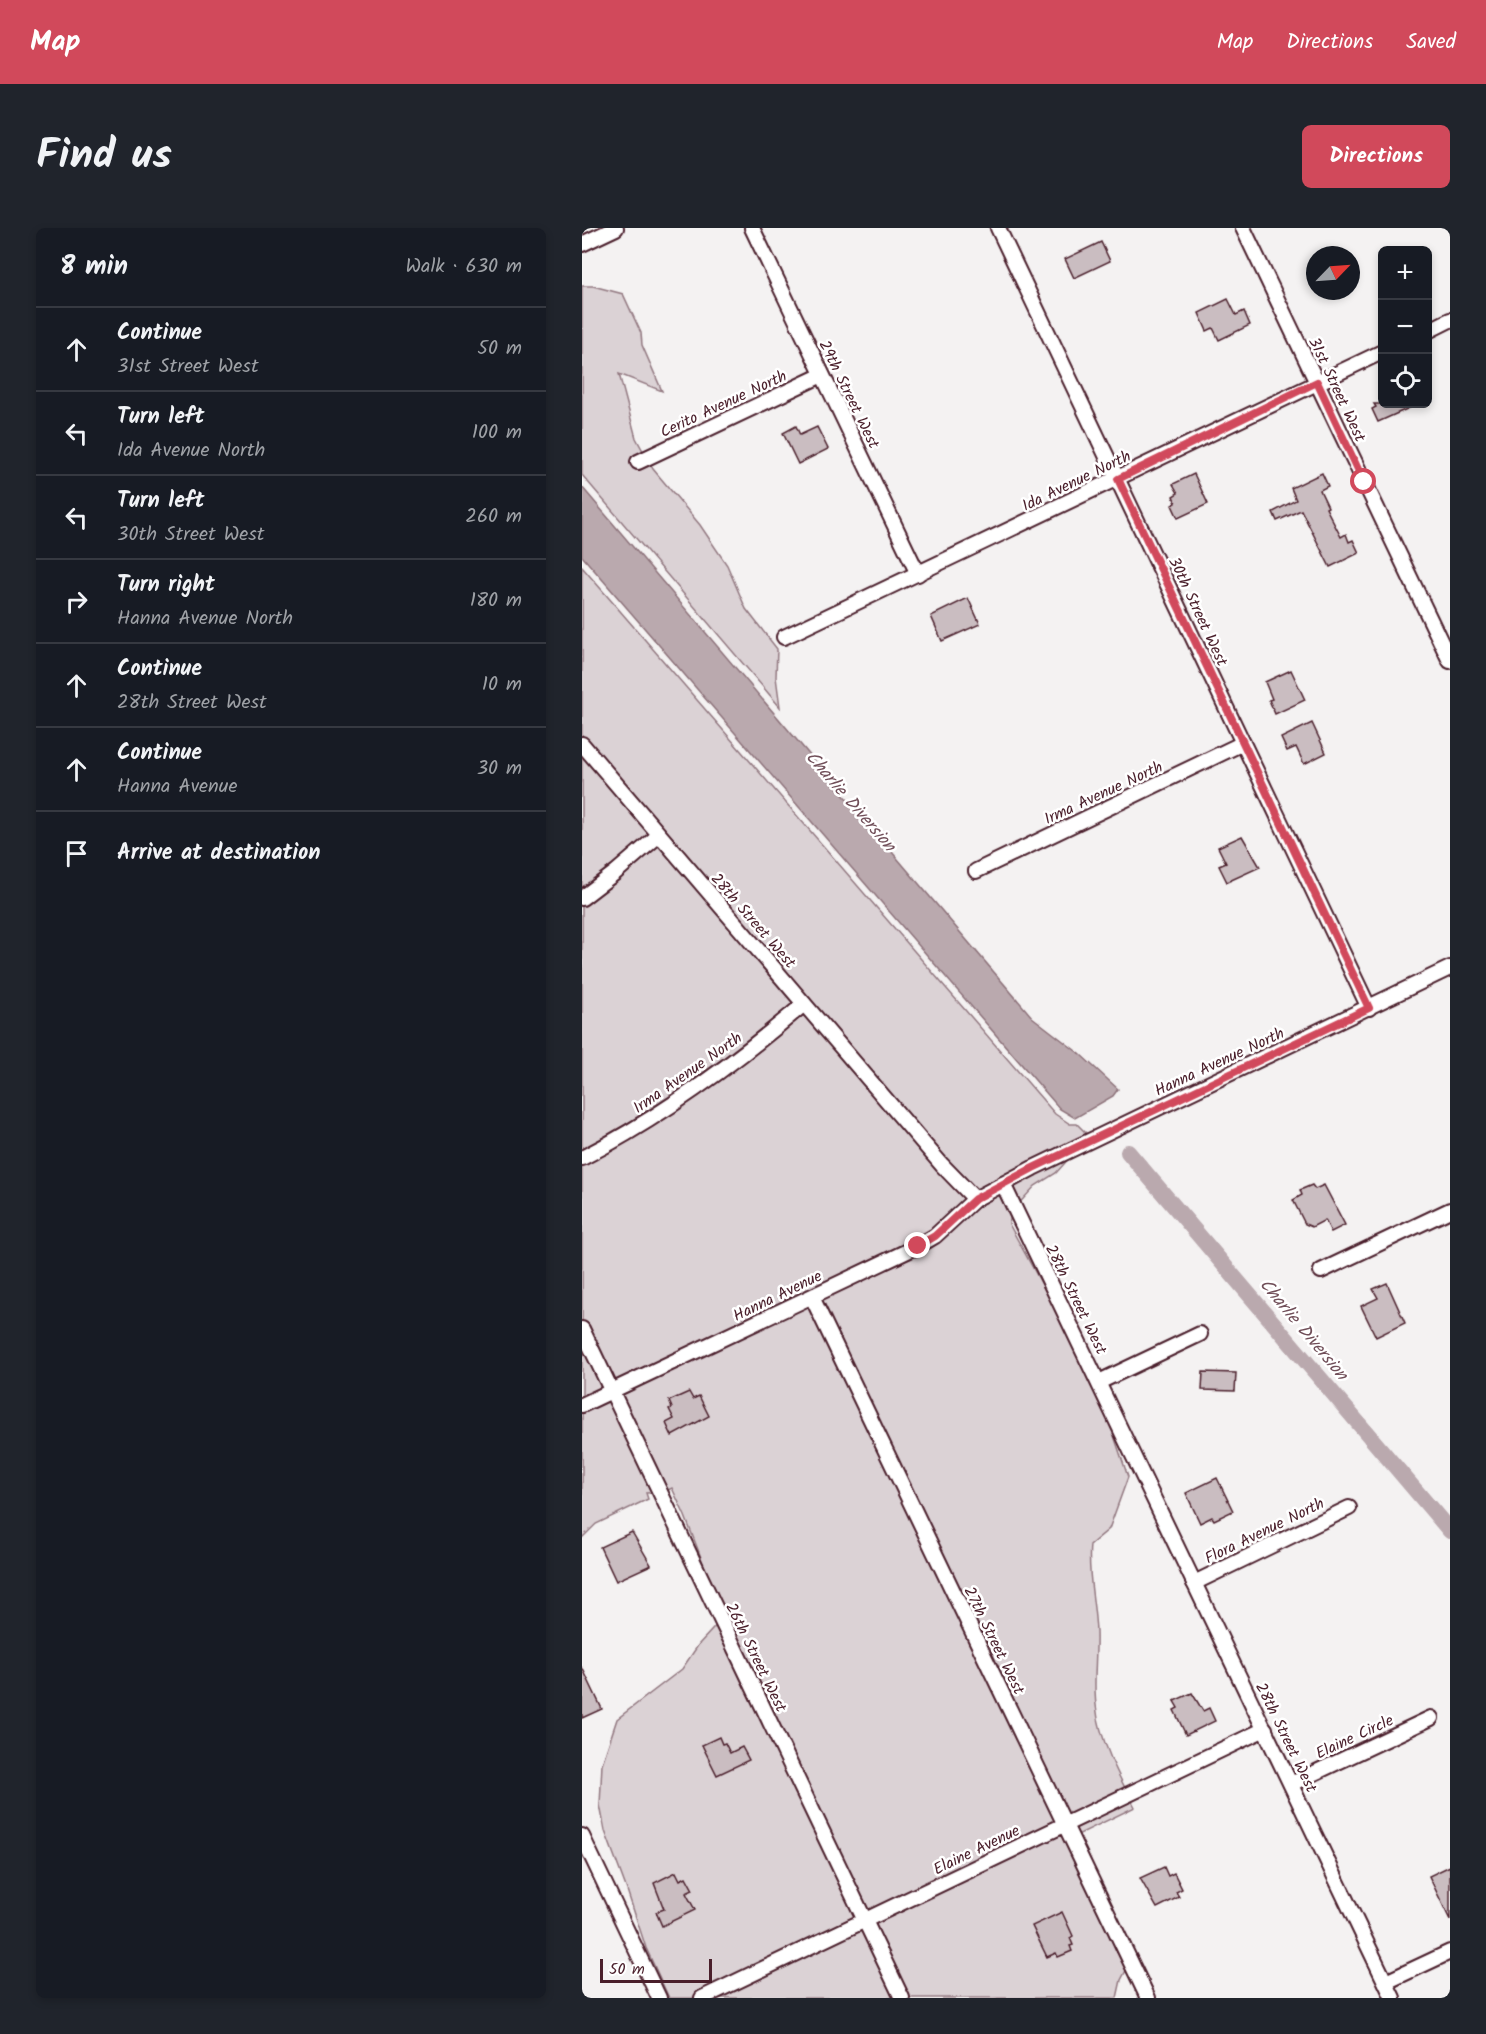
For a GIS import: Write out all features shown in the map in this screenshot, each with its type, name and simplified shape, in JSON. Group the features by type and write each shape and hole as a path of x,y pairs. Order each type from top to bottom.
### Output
{"street":[{"path":"582,244 616,228"},
{"name":"29th Street West","path":"752,228 918,574"},
{"name":"30th Street West","path":"998,228 1369,1008"},
{"name":"31st Street West","path":"1243,228 1450,662"},
{"path":"1432,329 1450,320"},
{"name":"Ida Avenue North","path":"784,637 1379,354"},
{"name":"Cerito Avenue North","path":"638,462 822,375"},
{"name":"28th Street West","path":"582,744 942,1164 975,1199"},
{"name":"Irma Avenue North","path":"976,871 1244,744"},
{"path":"582,898 659,835"},
{"name":"Hanna Avenue North","path":"1003,1184 1450,968"},
{"name":"Irma Avenue North","path":"582,1158 640,1125 700,1086 739,1058 804,1004"},
{"path":"975,1199 1003,1184"},
{"name":"28th Street West","path":"1003,1184 1393,1998"},
{"name":"Hanna Avenue","path":"582,1406 935,1236 975,1199"},
{"path":"1321,1270 1450,1210"},
{"name":"27th Street West","path":"812,1297 1148,1998"},
{"name":"26th Street West","path":"582,1329 902,1998"},
{"path":"1099,1382 1200,1334"},
{"name":"Flora Avenue North","path":"1194,1583 1349,1508"},
{"name":"Elaine Circle","path":"1291,1784 1431,1718"},
{"name":"Elaine Avenue","path":"702,1998 1264,1729"},
{"path":"582,1836 659,1998"},
{"path":"1386,1982 1450,1952"}],"shaded area":[{"path":"582,286 593,286 623,294 641,333 642,345 662,391 619,374 636,438 653,469 700,525 727,565 746,609 777,649 776,677 780,707 582,475"},
{"path":"582,487 1032,1017 1080,1054 1118,1089 1113,1096 1075,1118 1060,1109 582,556"},
{"path":"582,567 1055,1114 1070,1124 1077,1124 1089,1136 1056,1173 1035,1186 1012,1211 1009,1224 1083,1360 1110,1424 1128,1477 1109,1529 1090,1545 1090,1567 1096,1632 1095,1686 1098,1718 1111,1758 1135,1807 1071,1838 1130,1963 1121,1980 1117,1998 669,1998 646,1948 605,1831 600,1805 602,1764 617,1719 682,1669 699,1644 724,1617 672,1488 664,1492 646,1493 648,1499 596,1524 582,1538"}],"building":[{"path":"1101,242 1110,261 1074,278 1065,259"},
{"path":"1228,299 1236,315 1244,311 1250,325 1219,340 1213,328 1207,331 1199,313"},
{"path":"1374,404 1378,404 1378,408 1409,408 1378,422 1372,409 1376,407"},
{"path":"796,426 800,435 817,427 828,449 798,464 783,433"},
{"path":"1322,473 1328,486 1320,490 1328,507 1326,508 1341,537 1346,534 1349,542 1353,540 1359,553 1330,567 1301,510 1277,521 1273,512 1296,500 1291,488"},
{"path":"1194,474 1208,504 1178,518 1172,505 1176,503 1173,496 1178,493 1173,484"},
{"path":"968,598 980,624 942,641 931,616"},
{"path":"1291,670 1305,700 1275,714 1265,682"},
{"path":"1312,723 1326,753 1304,764 1296,747 1287,751 1281,738"},
{"path":"1242,836 1260,867 1227,882 1219,866 1226,863 1218,847"},
{"path":"1312,1185 1315,1189 1324,1185 1345,1225 1331,1232 1325,1220 1312,1227 1305,1224 1293,1200 1302,1195 1300,1190"},
{"path":"1387,1283 1405,1323 1376,1337 1361,1306 1378,1298 1373,1289"},
{"path":"1203,1372 1236,1373 1235,1391 1202,1390"},
{"path":"689,1392 693,1399 699,1396 709,1416 672,1436 666,1423 674,1419 669,1409 672,1408 669,1401"},
{"path":"1217,1478 1233,1511 1214,1520 1212,1517 1200,1523 1186,1493"},
{"path":"632,1532 651,1565 616,1581 600,1547"},
{"path":"582,1667 602,1709 582,1718"},
{"path":"1192,1693 1203,1711 1209,1708 1215,1721 1186,1735 1174,1710 1178,1708 1174,1701"},
{"path":"719,1737 730,1753 742,1747 749,1760 717,1775 702,1745"},
{"path":"1450,1866 1450,1920 1429,1876"},
{"path":"1164,1867 1168,1876 1174,1873 1182,1889 1176,1892 1179,1897 1157,1908 1140,1878"},
{"path":"676,1872 680,1880 686,1877 693,1890 686,1893 695,1910 662,1926 656,1912 664,1909 654,1883"},
{"path":"1062,1912 1073,1936 1070,1938 1073,1945 1070,1946 1072,1951 1058,1957 1056,1953 1047,1957 1032,1926"}],"waterway":[{"name":"Charlie Diversion","path":"1128,1152 1450,1531"}],"route":[{"path":"918,1246 935,1236 975,1199 1033,1168 1369,1008 1118,479 1317,382 1364,482"}]}
